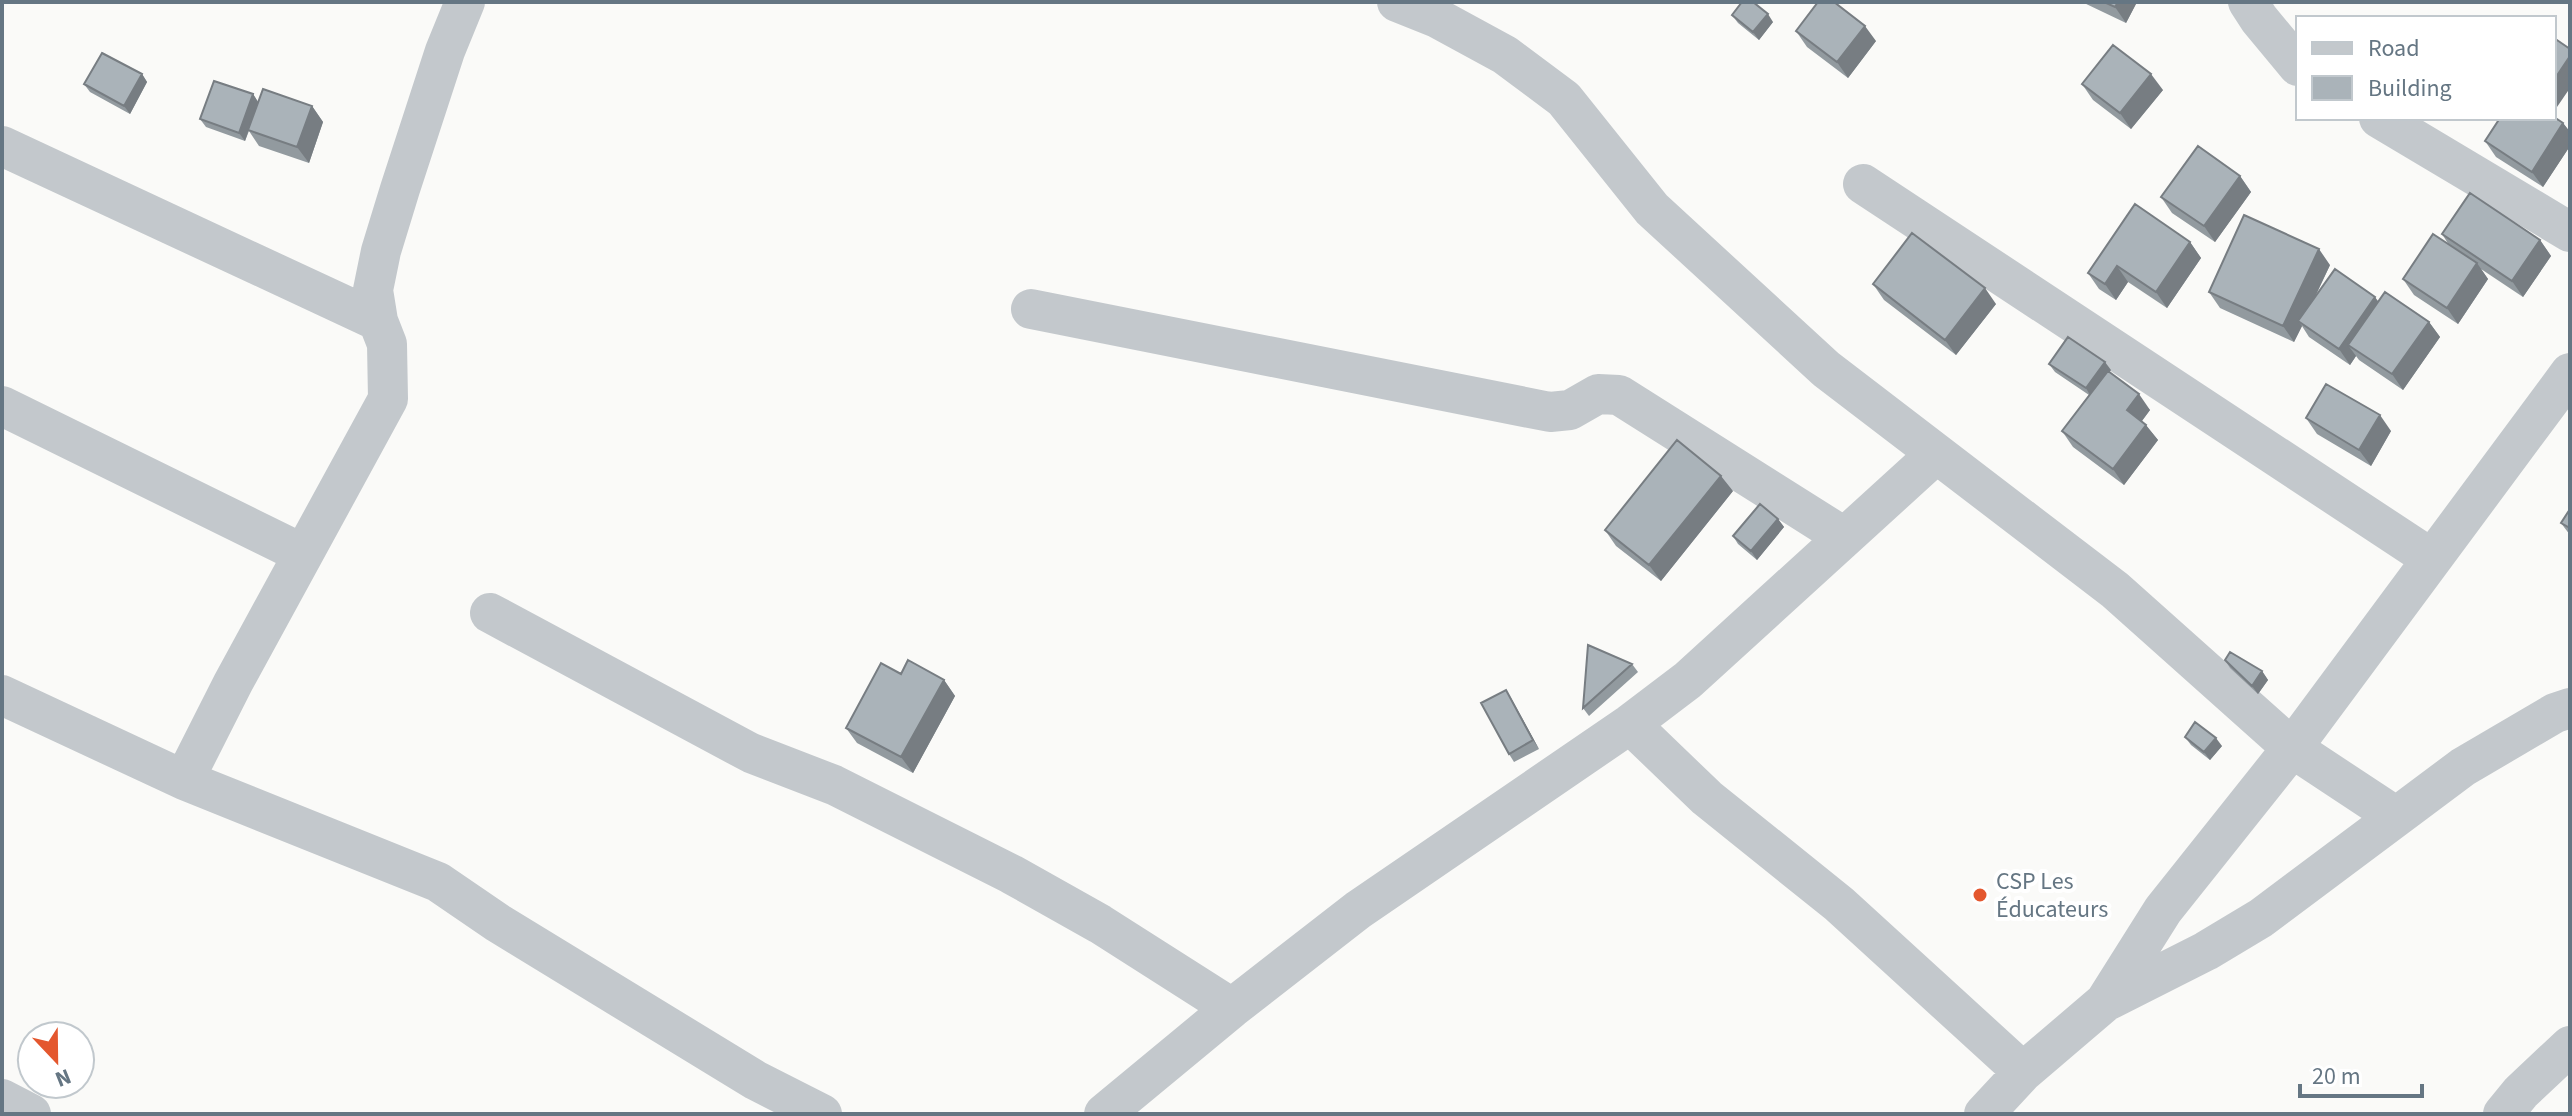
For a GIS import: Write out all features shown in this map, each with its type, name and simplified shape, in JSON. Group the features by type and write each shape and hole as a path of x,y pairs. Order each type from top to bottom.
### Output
{"street":[{"path":"184,780 388,399 387,344 378,321 373,290 381,251 445,51 465,2"},
{"path":"1397,2 1437,18 1505,55 1564,99 1652,209 1826,369 2115,590 2292,748 2395,816"},
{"path":"2248,2 2296,64"},
{"path":"2382,120 2570,232"},
{"path":"2,146 378,321"},
{"path":"1863,184 2432,559"},
{"path":"1031,309 1550,412 1570,410 1598,394 1619,395 1844,537"},
{"path":"2105,1002 2163,910 2292,748 2570,373"},
{"path":"2,406 303,554"},
{"path":"1104,1114 1232,1008 1358,910 1630,724 1688,680 1936,454"},
{"path":"490,613 751,753 834,785 1011,874 1100,924 1232,1008"},
{"path":"2,695 184,780 438,882 498,923 755,1080 822,1114"},
{"path":"1984,1114 2023,1072 2105,1002 2206,951 2261,918 2463,767 2555,713 2570,708"},
{"path":"1630,724 1707,798 1839,904 2023,1072"},
{"path":"2503,1114 2521,1092 2570,1046"},
{"path":"2,1099 31,1114"}],"building":[{"path":"1742,2 1753,2 1768,14 1753,32 1732,15"},
{"path":"1818,2 1834,2 1865,26 1837,62 1796,31"},
{"path":"2556,39 2570,49 2570,56 2556,77"},
{"path":"2113,45 2151,74 2120,113 2082,84"},
{"path":"102,53 142,74 124,106 84,84"},
{"path":"214,81 253,94 239,133 200,119"},
{"path":"263,89 312,106 297,147 248,130"},
{"path":"2556,118 2563,123 2532,172 2485,141 2499,120"},
{"path":"2198,146 2240,176 2204,226 2161,197"},
{"path":"2470,193 2540,240 2512,281 2442,234"},
{"path":"2135,204 2190,242 2156,292 2117,266 2105,284 2088,273"},
{"path":"2244,215 2319,249 2283,326 2209,292"},
{"path":"1912,233 1985,288 1945,340 1873,284"},
{"path":"2433,234 2477,263 2447,308 2403,279"},
{"path":"2335,269 2375,297 2339,349 2298,321"},
{"path":"2385,292 2429,322 2392,374 2348,345"},
{"path":"2068,337 2105,362 2086,388 2049,364"},
{"path":"2108,371 2139,394 2127,410 2146,425 2113,469 2062,431"},
{"path":"2326,384 2380,415 2359,450 2306,418"},
{"path":"1677,440 1721,476 1649,565 1605,530"},
{"path":"1760,504 1778,519 1751,551 1733,536"},
{"path":"2570,509 2570,528 2561,523"},
{"path":"1588,645 1632,664 1583,708"},
{"path":"2230,652 2262,671 2252,686 2225,660"},
{"path":"908,660 944,680 901,757 846,728 881,663 901,674"},
{"path":"1506,690 1533,740 1509,754 1481,703"},
{"path":"2195,722 2216,738 2204,752 2185,737"}],"place":[{"name":"CSP Les Éducateurs","path":"1980,895"}]}
